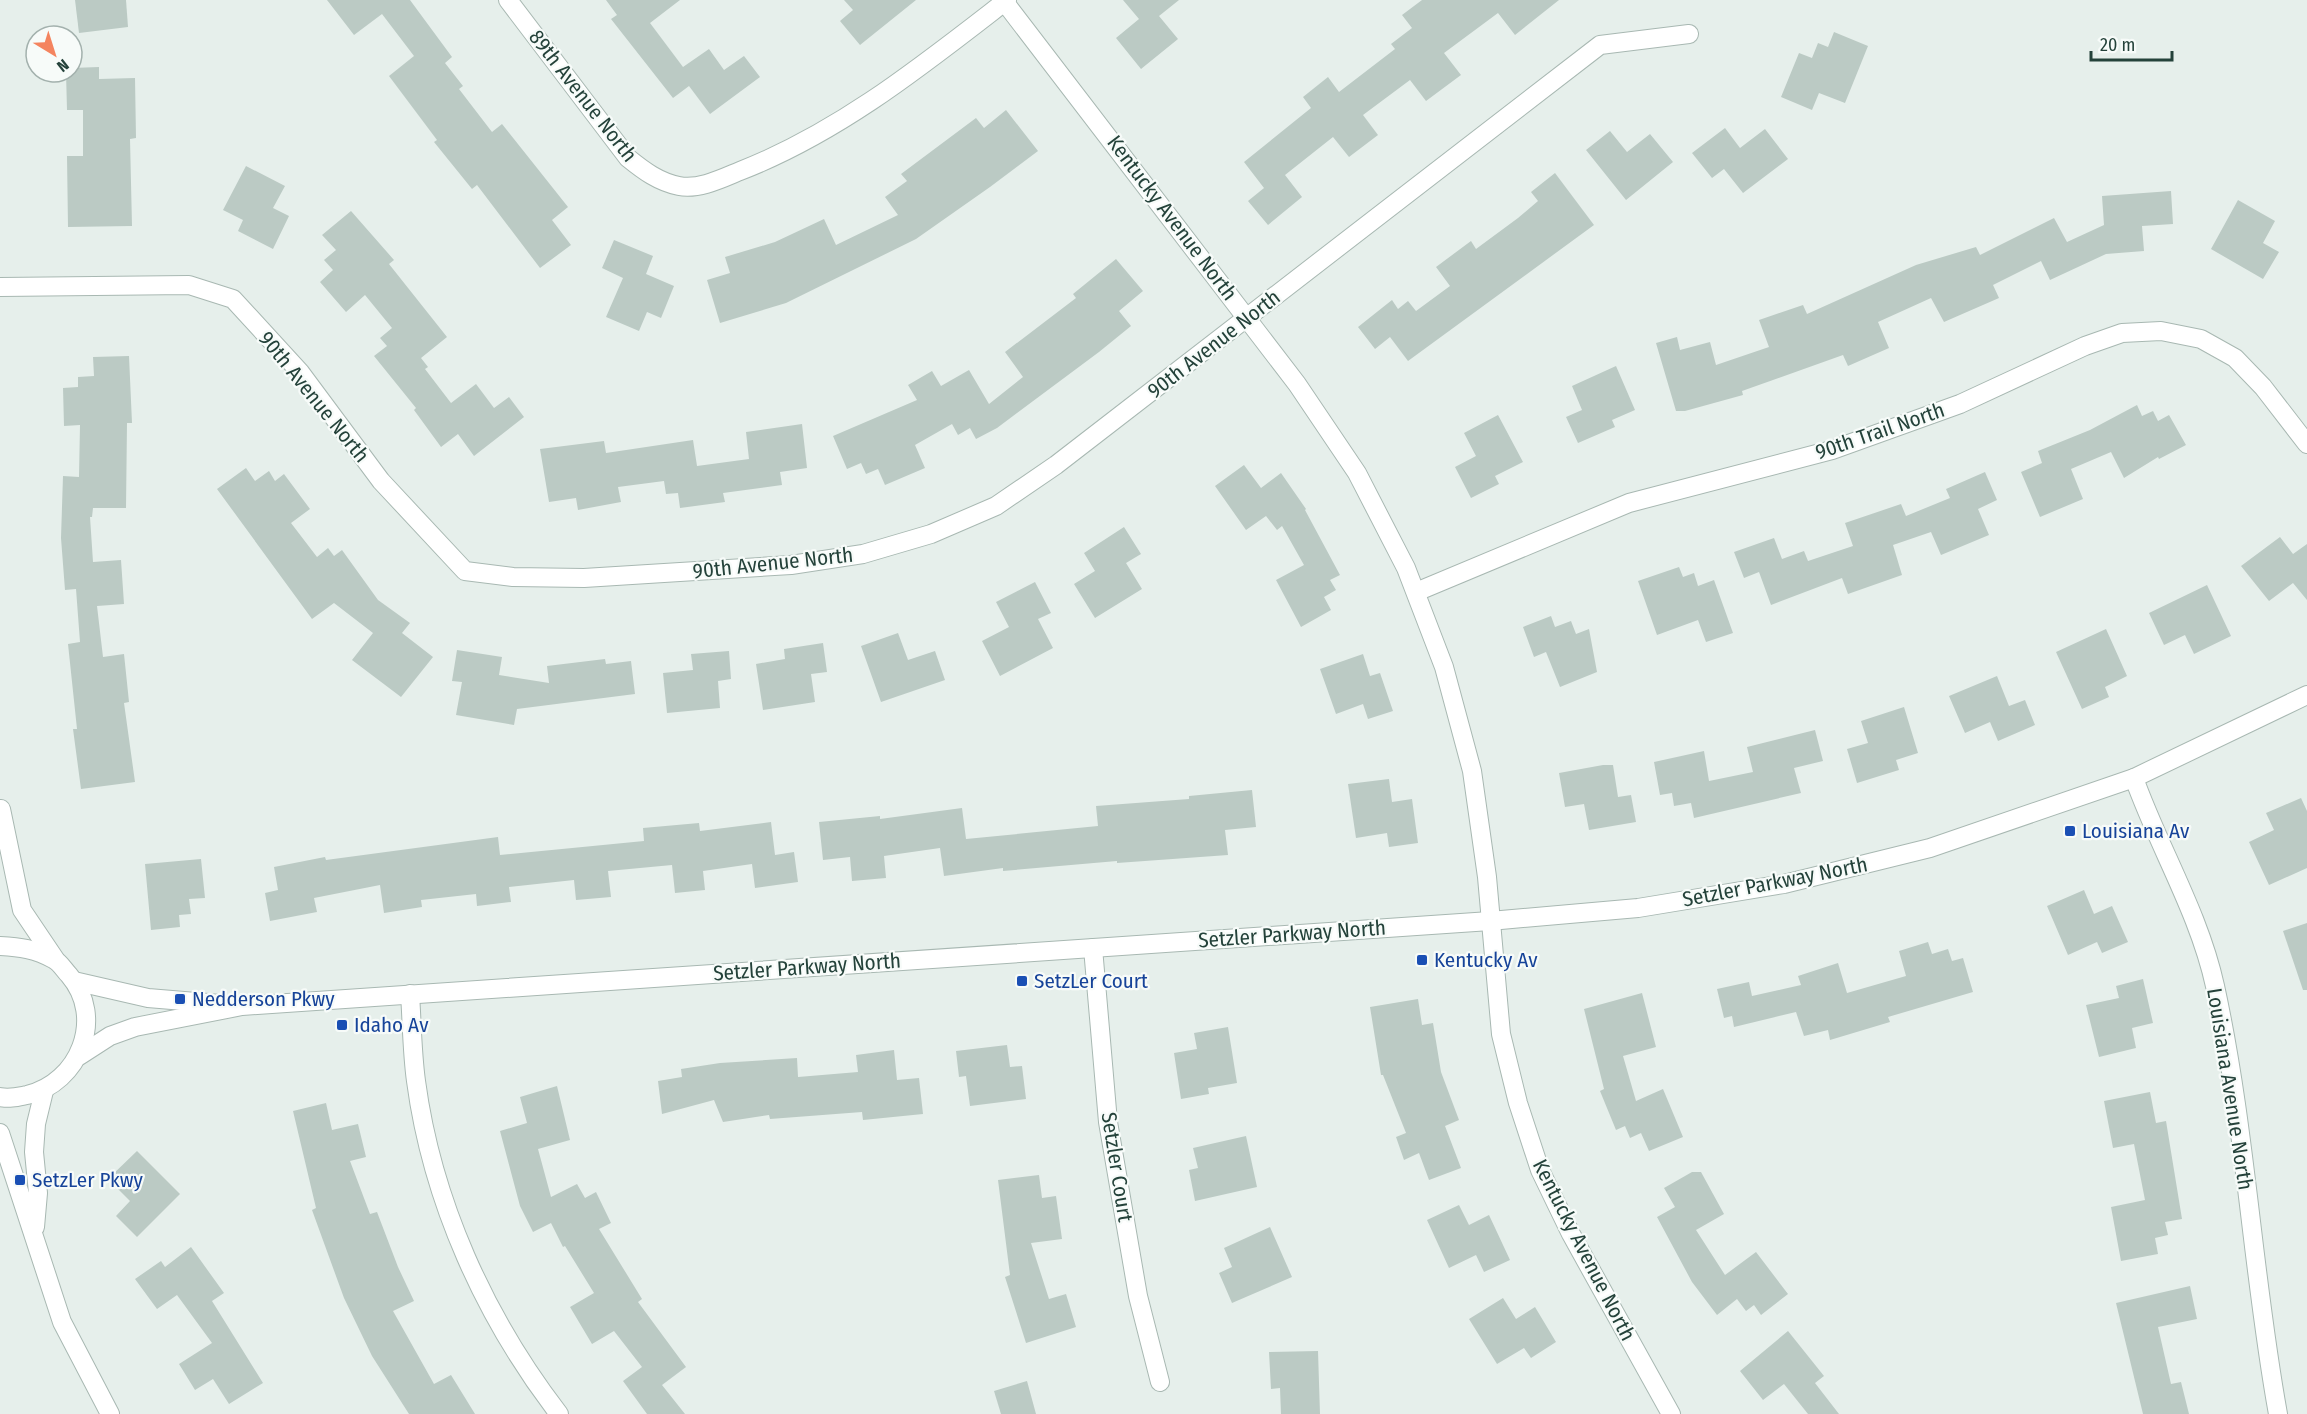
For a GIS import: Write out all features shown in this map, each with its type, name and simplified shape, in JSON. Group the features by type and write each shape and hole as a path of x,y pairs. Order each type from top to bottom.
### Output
{"street":[{"name":"89th Avenue North","path":"508,0 628,158 652,177 681,187 712,182 780,155 846,119 879,98 1005,1"},
{"name":"Kentucky Avenue North","path":"1005,1 1248,317 1357,473 1406,568 1444,667 1472,771 1501,1034 1518,1103 1539,1170 1571,1234 1671,1414"},
{"name":"90th Avenue North","path":"0,287 189,285 233,299 300,372 381,481 465,571 549,578 584,578 791,565 863,554 931,534 996,506 1048,471 1600,45 1689,34"},
{"name":"90th Trail North","path":"1416,592 1629,503 1832,450 1960,404 2085,346 2122,333 2161,331 2201,339 2235,358 2263,387 2307,444"},
{"name":"Setzler Parkway North","path":"79,1056 110,1036 135,1027 242,1006 1490,921 1638,908 1784,884 1930,848 2134,778 2307,695"},
{"name":"Louisiana Avenue North","path":"2134,778 2147,815 2194,919 2215,985 2227,1049 2278,1414"},
{"path":"0,798 21,910 55,959 74,981 85,1005 87,1031 79,1056 63,1076 44,1091 9,1098 0,1097"},
{"path":"0,815 1,809"},
{"path":"0,946 25,947 55,959"},
{"name":"Setzler Court","path":"1093,948 1108,1122 1138,1296 1160,1382"},
{"name":"Setzler Parkway North","path":"74,981 147,998 242,1006"},
{"path":"410,994 416,1081 434,1168 462,1251 502,1330 558,1414"},
{"path":"34,1235 38,1193 34,1152 36,1124 44,1091"},
{"path":"0,1133 34,1235 43,1272 62,1322 110,1414"}],"building":[{"path":"75,0 126,0 128,27 84,32 84,24 78,24"},
{"path":"327,0 410,0 452,57 445,63 463,86 459,89 492,132 502,124 568,207 552,220 571,245 540,268 477,185 472,189 434,142 437,140 389,76 414,56 382,14 354,35"},
{"path":"606,0 680,0 650,23 683,67 709,49 724,70 744,56 760,77 710,114 689,86 673,98 611,19 617,15"},
{"path":"844,0 916,0 860,45 840,21 853,10"},
{"path":"1123,0 1179,0 1159,16 1178,39 1141,69 1116,38 1139,19"},
{"path":"1422,0 1559,0 1515,35 1498,13 1444,53 1461,75 1426,101 1410,80 1363,115 1378,135 1349,157 1333,137 1285,175 1302,197 1268,225 1248,201 1264,188 1244,162 1311,108 1303,97 1328,77 1339,92 1395,49 1391,44 1412,28 1402,15"},
{"path":"1834,32 1868,46 1845,103 1819,93 1812,110 1781,97 1799,53 1812,58 1818,43 1828,47"},
{"path":"99,67 99,79 135,78 136,138 130,139 132,226 68,227 67,156 83,156 83,110 67,110 66,84 84,84 84,68"},
{"path":"1006,110 1038,151 990,187 916,239 786,303 720,323 707,280 730,273 725,257 775,242 824,219 836,245 898,215 885,197 907,181 901,174 976,118 984,128"},
{"path":"1725,128 1740,148 1765,129 1788,159 1743,193 1724,169 1712,178 1692,153"},
{"path":"1610,131 1627,152 1650,134 1673,162 1626,200 1586,150"},
{"path":"246,166 285,186 273,208 289,216 273,249 238,231 243,220 223,210"},
{"path":"1555,173 1594,225 1408,361 1390,337 1375,349 1358,327 1392,300 1398,309 1408,301 1416,311 1450,286 1436,267 1471,241 1476,249 1518,218 1538,201 1531,192"},
{"path":"2171,191 2173,224 2142,226 2144,251 2106,254 2050,280 2041,261 1993,285 1999,298 1944,322 1931,298 1878,322 1889,348 1848,366 1843,355 1742,391 1743,395 1685,411 1676,411 1656,343 1677,337 1680,350 1710,342 1716,365 1769,347 1759,320 1803,305 1807,314 1916,265 1976,247 1980,255 2054,218 2067,242 2104,225 2102,196"},
{"path":"2238,200 2275,221 2263,243 2279,252 2263,279 2211,249"},
{"path":"351,211 394,260 389,264 447,337 421,358 428,367 425,369 451,403 476,384 494,408 509,397 524,417 474,456 458,434 441,447 414,410 416,408 374,356 387,346 380,338 392,328 365,295 346,312 320,282 333,270 324,260 336,250 322,235"},
{"path":"614,240 653,256 646,274 674,286 661,318 647,312 639,331 606,317 623,278 602,268"},
{"path":"1116,259 1143,291 1119,311 1131,326 1099,352 997,428 976,439 970,428 958,435 952,424 915,445 925,468 885,485 878,469 866,474 861,463 847,469 833,436 917,400 908,385 932,371 941,386 969,370 989,404 1023,377 1005,352 1076,298 1073,294"},
{"path":"129,356 132,423 127,423 126,508 93,508 92,517 90,517 93,562 121,560 124,604 97,606 103,657 124,654 129,702 124,703 135,782 81,789 73,729 77,729 68,644 80,642 76,589 65,590 61,538 63,476 79,477 80,425 64,426 63,388 78,387 78,377 94,376 93,357"},
{"path":"1616,366 1635,410 1612,420 1615,427 1578,443 1566,417 1582,410 1572,386"},
{"path":"2137,405 2142,416 2153,411 2158,421 2169,415 2186,445 2159,459 2158,457 2124,478 2111,452 2071,469 2083,499 2040,517 2021,472 2042,463 2038,451 2090,430"},
{"path":"1498,415 1523,462 1495,476 1499,484 1471,498 1455,467 1476,456 1464,433"},
{"path":"802,424 807,468 780,472 782,485 723,493 725,502 680,508 678,493 666,494 664,481 618,487 621,502 578,510 576,498 549,502 540,449 604,441 606,453 693,440 697,466 749,459 746,432"},
{"path":"1244,465 1261,488 1281,473 1306,509 1340,575 1330,580 1336,590 1324,597 1331,610 1301,627 1276,580 1304,565 1282,526 1277,530 1266,516 1246,530 1215,486"},
{"path":"246,468 255,481 269,471 275,481 284,474 310,509 291,523 317,557 328,548 334,556 342,550 378,600 410,623 402,633 433,657 401,697 352,660 373,633 334,603 312,619 217,489"},
{"path":"1985,472 1997,500 1978,509 1989,535 1941,555 1931,532 1893,545 1902,575 1848,594 1842,578 1771,605 1759,572 1744,578 1734,552 1774,538 1782,559 1804,551 1808,561 1853,546 1845,523 1901,504 1906,516 1950,498 1946,489"},
{"path":"1124,527 1141,554 1126,563 1142,589 1095,618 1074,584 1095,571 1084,553"},
{"path":"2280,537 2293,554 2307,544 2307,600 2293,583 2269,601 2241,566"},
{"path":"1679,567 1683,577 1694,573 1698,586 1714,580 1733,633 1706,642 1698,620 1657,635 1638,581"},
{"path":"1035,582 1051,613 1038,619 1053,648 1000,676 982,641 1009,627 996,602"},
{"path":"2207,585 2231,636 2194,654 2185,635 2164,645 2149,613"},
{"path":"1551,616 1555,627 1571,621 1576,634 1589,629 1597,672 1560,687 1546,652 1534,657 1523,627"},
{"path":"2106,629 2127,676 2105,687 2109,697 2082,709 2056,652"},
{"path":"898,633 908,660 935,651 945,680 881,702 861,646"},
{"path":"823,643 827,672 811,674 815,702 763,710 756,664 785,659 784,649"},
{"path":"457,650 502,657 499,675 549,683 547,666 605,659 606,664 631,661 635,694 517,709 514,725 456,715 462,682 452,681"},
{"path":"729,651 731,679 718,681 720,708 667,713 663,673 693,670 691,654"},
{"path":"1363,654 1370,676 1380,673 1393,711 1368,719 1363,704 1336,714 1320,669"},
{"path":"1997,676 2009,706 2025,700 2035,725 1998,741 1990,722 1965,733 1949,696"},
{"path":"1904,707 1918,753 1896,760 1899,770 1857,783 1847,749 1868,743 1861,721"},
{"path":"1815,730 1823,761 1794,768 1801,793 1694,818 1691,803 1674,806 1672,793 1660,795 1654,762 1704,751 1709,781 1753,772 1747,747"},
{"path":"1613,765 1618,797 1631,795 1636,822 1589,830 1584,804 1565,807 1559,773"},
{"path":"1389,779 1392,802 1412,799 1418,843 1389,847 1387,833 1356,838 1348,784"},
{"path":"1252,790 1256,827 1225,830 1228,855 1117,863 1117,861 1003,871 1003,868 944,876 940,848 884,856 886,878 852,881 850,857 823,860 819,822 880,816 880,819 962,808 966,839 1098,826 1096,806 1189,799 1189,796"},
{"path":"2301,798 2307,811 2307,868 2269,885 2249,842 2274,830 2266,813"},
{"path":"771,822 775,855 794,852 798,882 755,888 752,864 703,871 705,890 675,893 672,865 608,871 611,897 576,900 574,880 509,887 511,902 477,906 476,894 421,900 422,907 384,913 380,885 314,898 317,912 270,921 265,893 278,890 274,867 325,857 326,860 498,837 500,855 644,841 643,828 699,823 700,831"},
{"path":"201,859 205,898 189,899 191,914 179,915 180,927 151,930 145,864"},
{"path":"2084,890 2094,914 2112,906 2128,942 2102,953 2097,942 2068,955 2047,906"},
{"path":"2307,923 2307,990 2303,990 2283,931"},
{"path":"1928,942 1932,954 1948,949 1952,961 1963,958 1973,992 1888,1017 1890,1022 1830,1040 1828,1030 1804,1036 1796,1012 1734,1027 1732,1016 1724,1018 1717,989 1749,982 1752,996 1801,985 1798,976 1838,963 1847,993 1906,976 1899,951"},
{"path":"2143,979 2153,1023 2132,1028 2136,1048 2099,1057 2086,1005 2119,998 2116,986"},
{"path":"1642,993 1656,1047 1623,1056 1636,1101 1663,1089 1683,1137 1649,1151 1641,1133 1630,1138 1625,1126 1616,1130 1600,1091 1604,1089 1584,1009"},
{"path":"1418,999 1422,1025 1433,1023 1441,1072 1459,1120 1445,1126 1461,1168 1429,1180 1419,1153 1404,1160 1396,1137 1406,1133 1383,1075 1381,1075 1370,1007"},
{"path":"1228,1027 1237,1083 1208,1088 1209,1094 1181,1099 1174,1053 1197,1049 1194,1033"},
{"path":"1007,1045 1010,1067 1022,1066 1026,1099 970,1106 966,1076 959,1077 956,1051"},
{"path":"894,1050 897,1080 919,1078 923,1114 863,1120 862,1112 770,1119 769,1115 723,1122 714,1100 662,1114 658,1081 682,1077 681,1069 720,1063 797,1058 798,1077 858,1072 856,1055"},
{"path":"557,1086 570,1140 538,1149 551,1197 577,1184 585,1198 596,1192 611,1223 599,1229 642,1299 638,1302 686,1367 662,1385 685,1414 647,1414 623,1381 642,1367 614,1331 592,1344 570,1307 594,1293 565,1246 563,1247 551,1223 533,1232 520,1206 500,1131 527,1123 520,1097"},
{"path":"2150,1092 2156,1123 2166,1121 2182,1219 2165,1222 2168,1235 2155,1238 2158,1254 2121,1261 2111,1207 2145,1200 2134,1144 2113,1148 2104,1101"},
{"path":"326,1103 332,1130 358,1124 366,1157 350,1161 370,1214 377,1212 414,1301 393,1311 434,1384 451,1375 475,1414 409,1414 372,1356 344,1298 312,1210 316,1208 293,1111"},
{"path":"1246,1136 1257,1187 1195,1201 1189,1170 1198,1168 1193,1148"},
{"path":"137,1151 180,1194 137,1237 116,1216 130,1201 108,1179"},
{"path":"1692,1172 1701,1172 1724,1214 1696,1230 1725,1275 1756,1252 1788,1294 1761,1315 1754,1305 1746,1311 1737,1299 1717,1315 1692,1282 1657,1217 1675,1207 1664,1188"},
{"path":"1039,1175 1042,1198 1056,1196 1062,1239 1031,1243 1049,1299 1066,1294 1076,1327 1026,1343 1005,1277 1010,1275 998,1180"},
{"path":"1459,1205 1469,1225 1489,1215 1510,1260 1484,1272 1476,1255 1449,1268 1427,1220"},
{"path":"1270,1227 1292,1277 1232,1303 1219,1273 1232,1267 1224,1248"},
{"path":"191,1247 224,1293 212,1301 263,1383 229,1404 213,1379 195,1390 179,1364 212,1343 177,1295 157,1309 135,1279 161,1261 165,1267"},
{"path":"2190,1286 2197,1319 2158,1327 2171,1384 2181,1382 2189,1414 2143,1414 2116,1303"},
{"path":"1503,1298 1516,1319 1535,1307 1556,1342 1531,1358 1524,1348 1497,1364 1469,1319"},
{"path":"1788,1331 1824,1376 1815,1383 1839,1414 1808,1414 1784,1384 1763,1400 1740,1371"},
{"path":"1318,1351 1320,1414 1281,1414 1280,1388 1271,1389 1269,1352"},
{"path":"1027,1381 1036,1414 1001,1414 994,1391"}],"place":[{"name":"Louisiana Av","path":"2070,831"},
{"name":"Kentucky Av","path":"1422,960"},
{"name":"SetzLer Court","path":"1022,981"},
{"name":"Nedderson Pkwy","path":"180,999"},
{"name":"Idaho Av","path":"342,1025"},
{"name":"SetzLer Pkwy","path":"20,1180"}]}
